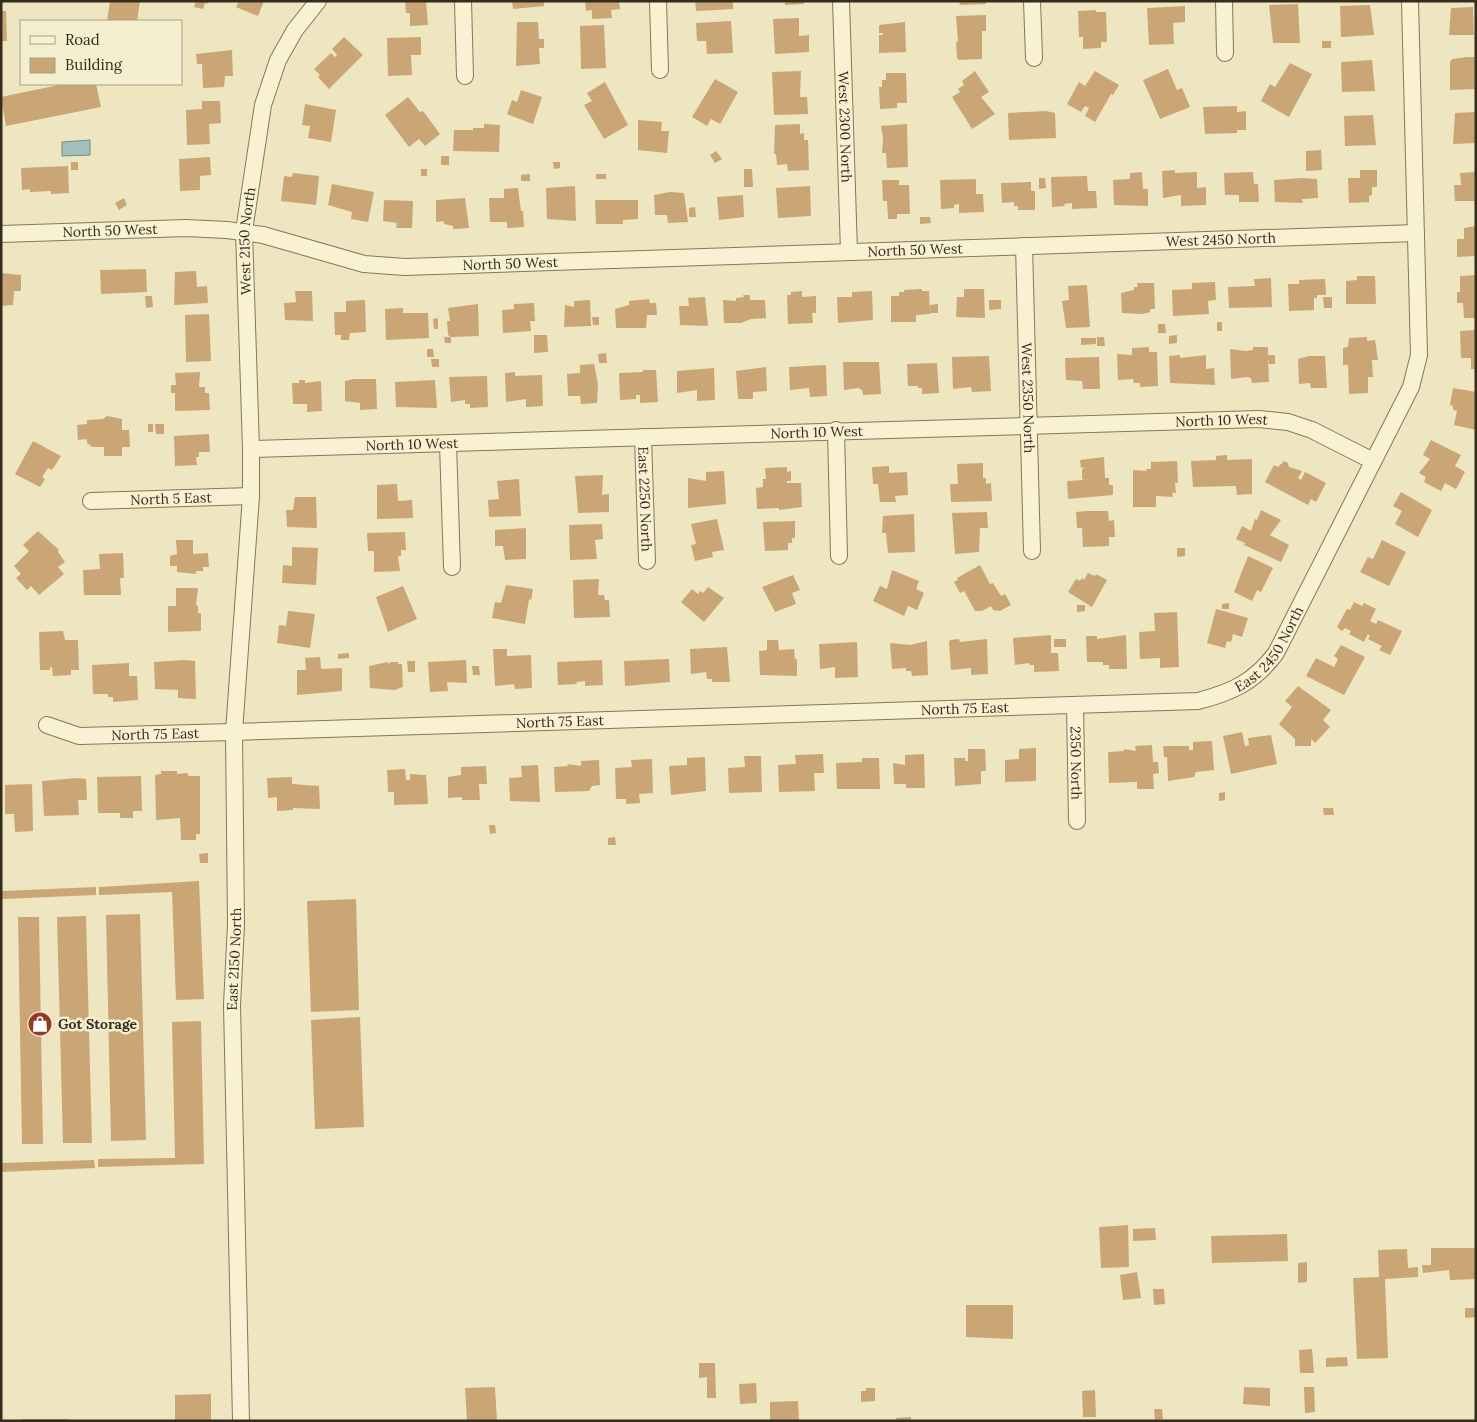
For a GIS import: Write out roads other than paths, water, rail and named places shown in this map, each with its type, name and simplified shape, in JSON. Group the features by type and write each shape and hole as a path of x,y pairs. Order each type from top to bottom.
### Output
{"street":[{"name":"West 2150 North","path":"251,496 252,449 244,232 263,105 278,60 295,30 318,1"},
{"path":"463,1 465,76"},
{"path":"658,1 660,70"},
{"name":"West 2300 North","path":"841,1 849,252"},
{"path":"1032,1 1034,58"},
{"path":"1224,1 1225,53"},
{"path":"1373,461 1411,387 1419,355 1410,1"},
{"name":"North 50 West","path":"1,234 186,228 244,232 364,264 405,268 1024,246"},
{"name":"West 2450 North","path":"1024,246 1416,234"},
{"name":"West 2350 North","path":"1024,246 1032,551"},
{"name":"North 10 West","path":"252,449 836,430 1259,419 1288,422 1312,430 1373,461"},
{"path":"836,430 839,556"},
{"name":"East 2250 North","path":"643,437 647,561"},
{"path":"448,444 452,567"},
{"name":"East 2450 North","path":"1075,705 1198,701 1240,687 1263,670 1276,653 1373,461"},
{"name":"North 5 East","path":"91,501 251,496"},
{"name":"East 2150 North","path":"241,1421 232,1005 236,924 234,732 251,496"},
{"name":"North 75 East","path":"47,725 79,736 1075,705"},
{"name":"2350 North","path":"1075,705 1077,821"}],"water":[{"path":"90,140 90,155 62,156 62,142"}],"place":[{"name":"Got Storage","path":"40,1024"}]}
